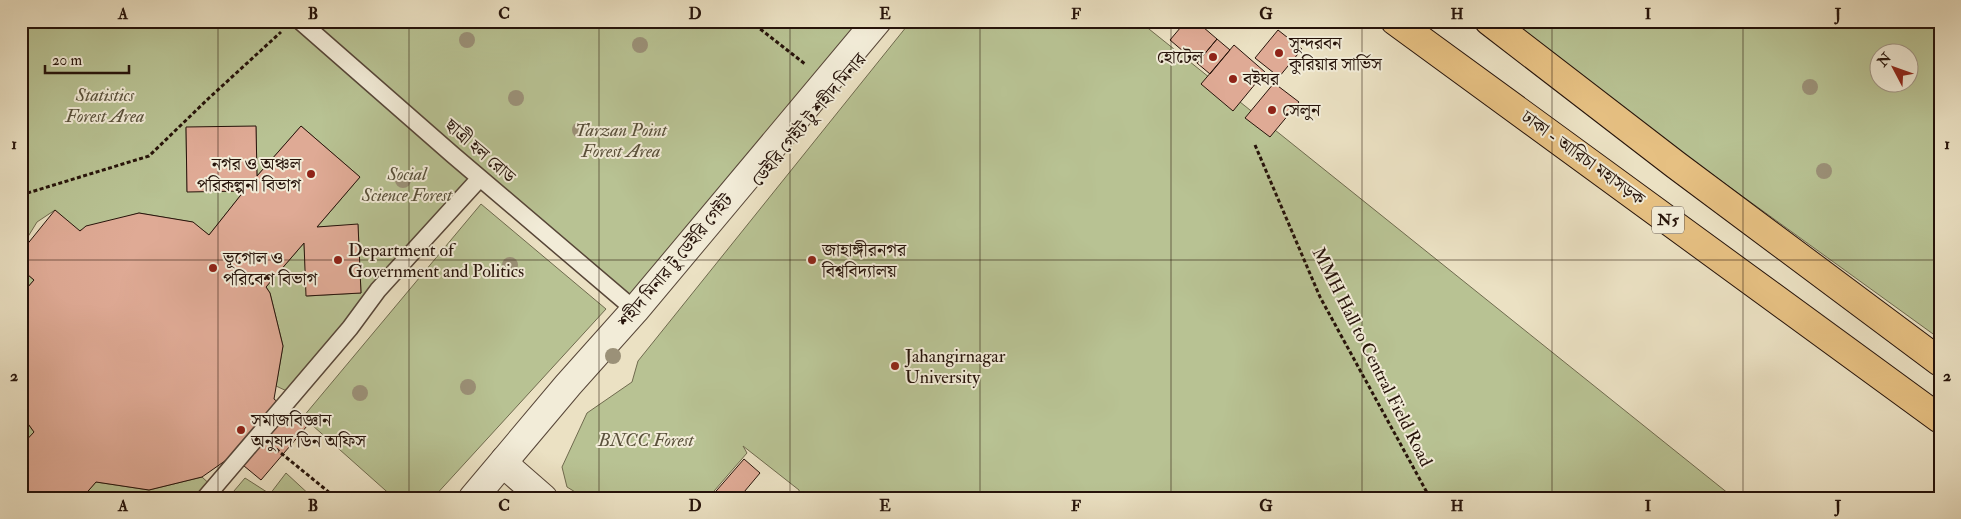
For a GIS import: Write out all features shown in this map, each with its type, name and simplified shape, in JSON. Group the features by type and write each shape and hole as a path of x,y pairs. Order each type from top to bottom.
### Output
{"highway":[{"name":"ঢাকা - আরিচা মহাসড়ক","path":"1396,21 1940,419"},
{"path":"1489,21 1676,165 1940,362"}],"street":[{"name":"শহীদ মিনার টু ডেইরি গেইট","path":"640,314 876,21"},
{"name":"ডেইরি গেইট টু শহীদ মিনার","path":"509,465 892,21"},
{"path":"473,498 509,465"},
{"path":"489,498 509,465"},
{"path":"509,465 543,498"}],"lane":[{"name":"ছাত্রী হল রোড","path":"300,21 640,314"},
{"path":"206,498 350,328 378,290 480,178"}],"path":[{"path":"750,21 827,81"},
{"path":"21,195 149,156 281,31"},
{"name":"MMH Hall to Central Field Road","path":"1255,145 1320,296 1430,498"},
{"path":"258,435 336,498"}],"green space":[{"path":"21,21 284,21 322,47 474,179 289,392 276,386 283,346 270,293 266,287 304,243 307,296 361,293 358,225 317,227 360,177 301,126 257,176 256,127 186,128 187,191 244,191 209,235 192,222 139,213 78,231 55,210 37,222 21,248"},
{"name":"Tarzan Point Forest Area","path":"307,21 875,21 636,309"},
{"name":"BNCC Forest","path":"911,21 1139,21 1734,498 800,498 799,490 743,446 747,453 708,498 585,498 567,487 562,467 587,413 632,382 638,361"},
{"path":"1500,21 1940,21 1940,339"},
{"path":"481,204 606,309 433,498 394,498 303,417"},
{"path":"21,269 34,280 21,295"},
{"path":"21,415 34,432 21,446"},
{"path":"286,473 313,498 228,498 245,478 270,494"},
{"path":"202,477 214,488 205,498 82,498 96,482 149,490"}],"building":[{"path":"1186,21 1196,21 1217,39 1197,63 1170,40"},
{"name":"সুন্দরবন কুরিয়ার সার্ভিস","path":"1278,30 1302,49 1279,77 1255,58"},
{"name":"হোটেল","path":"1217,39 1230,50 1210,74 1197,63"},
{"name":"বইঘর","path":"1234,45 1265,72 1233,111 1201,84"},
{"name":"সেলুন","path":"1274,83 1299,102 1270,137 1245,118"},
{"path":"256,126 257,176 301,126 360,177 317,227 358,224 361,293 306,296 304,243 266,287 270,293 283,346 274,399 307,426 261,480 232,456 202,477 149,490 96,482 82,498 21,498 21,446 34,432 21,414 21,295 34,280 21,269 21,252 55,210 80,231 86,226 139,213 193,222 209,235 244,191 187,192 186,127"},
{"path":"744,459 760,473 739,498 710,498"}],"place":[{"name":"সুন্দরবন কুরিয়ার সার্ভিস","path":"1279,53"},
{"name":"হোটেল","path":"1213,57"},
{"name":"বইঘর","path":"1233,79"},
{"name":"সেলুন","path":"1272,110"},
{"name":"নগর ও অঞ্চল পরিকল্পনা বিভাগ","path":"311,174"},
{"name":"Department of Government and Politics","path":"338,260"},
{"name":"জাহাঙ্গীরনগর বিশ্ববিদ্যালয়","path":"812,260"},
{"name":"ভূগোল ও পরিবেশ বিভাগ","path":"213,268"},
{"name":"Jahangirnagar University","path":"895,366"},
{"name":"সমাজবিজ্ঞান অনুষদ ডিন অফিস","path":"241,430"}],"park label":[{"name":"Statistics Forest Area","path":"105,105"},
{"name":"Social Science Forest","path":"407,184"}]}
